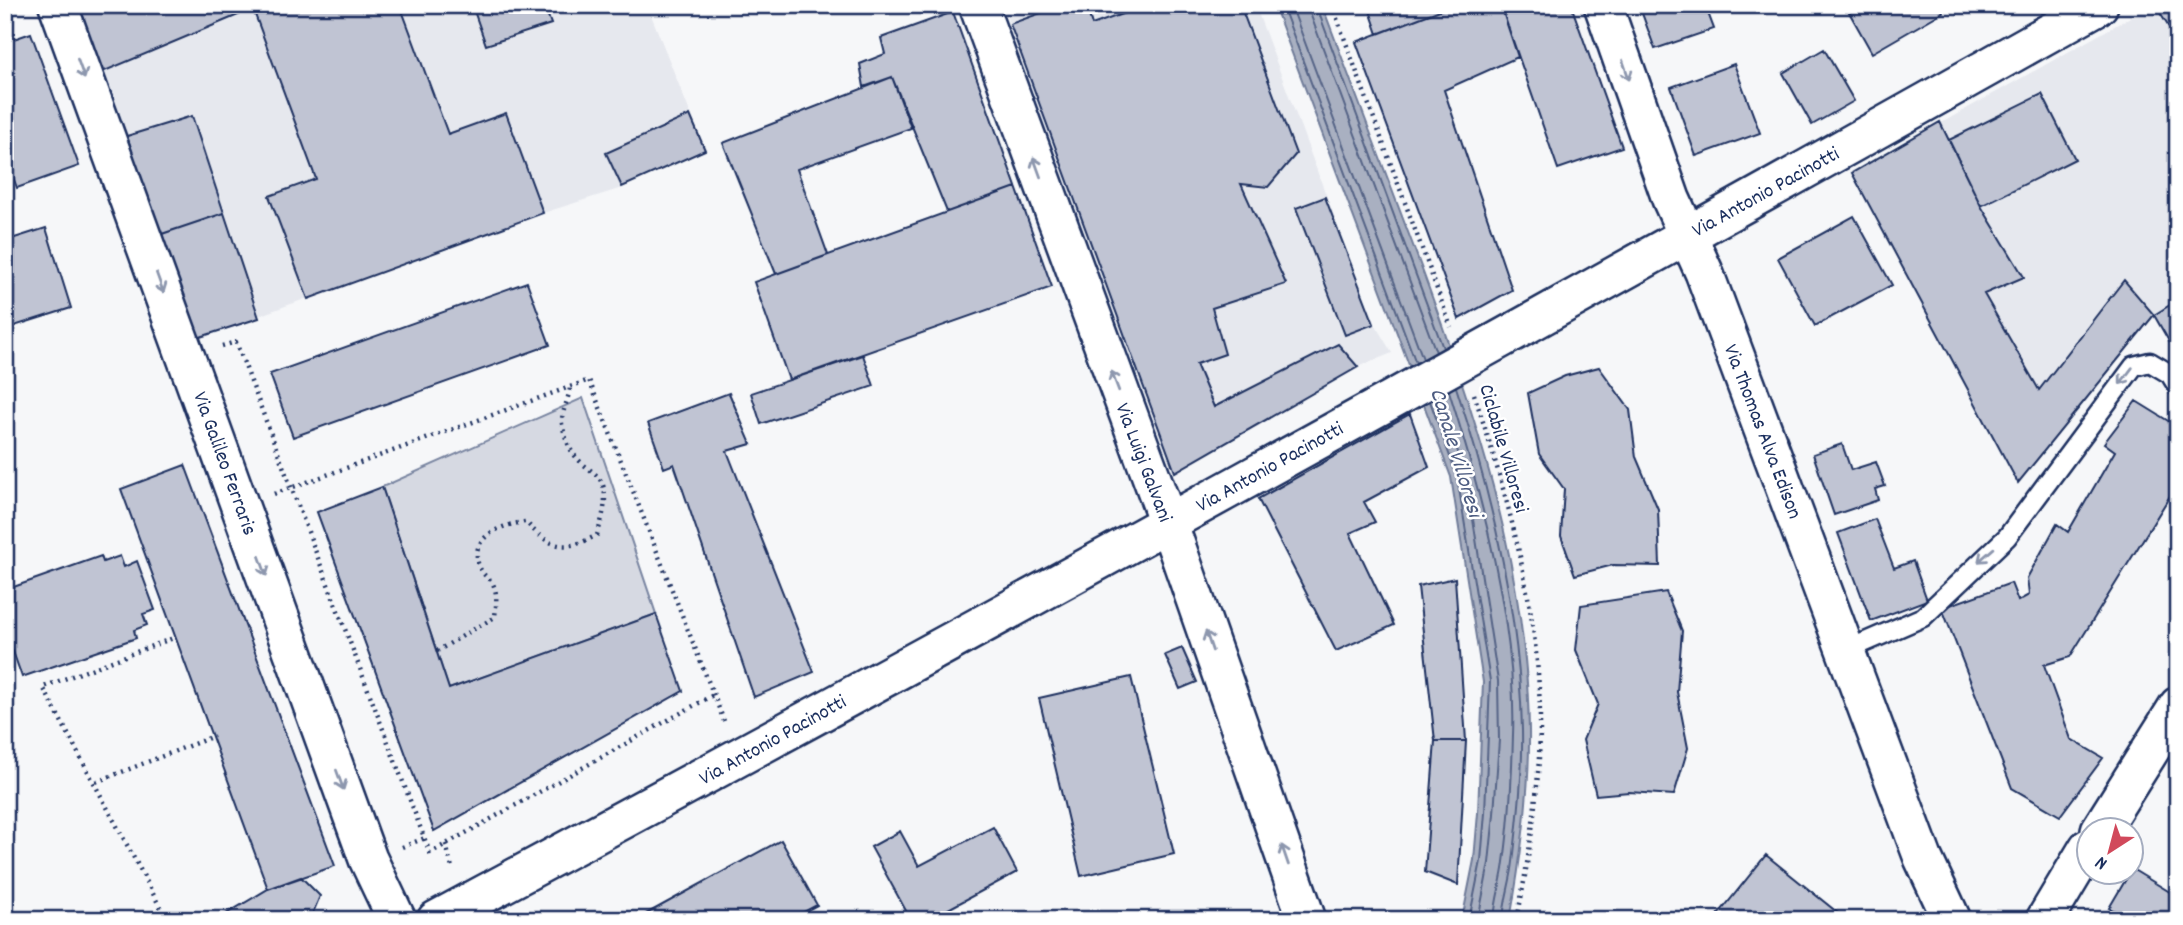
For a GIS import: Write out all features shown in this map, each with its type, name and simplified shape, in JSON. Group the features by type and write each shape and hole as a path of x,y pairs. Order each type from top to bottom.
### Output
{"street":[{"name":"Via Galileo Ferraris","path":"58,5 368,859 397,920"},
{"name":"Via Luigi Galvani","path":"978,5 1168,522 1307,920"},
{"name":"Via Thomas Alva Edison","path":"1603,5 1671,199 1687,234 1847,650 1923,858 1952,920"},
{"name":"Via Antonio Pacinotti","path":"436,920 740,757 1396,395 1461,362 2099,5"},
{"path":"2109,816 2178,706"},
{"name":"Via Thomas Alva Edison","path":"1921,920 1923,858"},
{"path":"2045,920 2074,871"}],"lane":[{"path":"1847,650 1923,617 2007,537 2134,366 2150,362 2170,374 2178,387"}],"path":[{"name":"Ciclabile Villoresi","path":"1332,5 1495,458 1510,521 1536,669 1540,729 1534,803 1517,920"},
{"path":"187,357 236,342 430,853 713,695"},
{"path":"242,506 589,380 740,757"},
{"path":"437,651 495,617 497,598 493,583 482,572 477,558 482,541 492,529 526,522 541,539 560,546 580,544 597,535 607,508 606,492 597,472 576,457 567,442 561,420 571,386"},
{"path":"167,920 96,782 43,687 176,637"},
{"path":"96,782 214,736"}],"shaded area":[{"path":"75,5 647,5 705,150 622,188 543,213 194,339 127,136"},
{"path":"1002,5 1255,5 1374,323 1392,353 1358,367 1175,472"},
{"path":"2152,5 2178,42 2178,357 2154,315 2018,483 1852,173"},
{"path":"583,398 656,614 449,689 382,487"}],"water":[{"name":"Canale Villoresi","path":"1274,5 1322,5 1436,306 1492,485 1518,606 1526,668 1529,730 1524,826 1510,920 1462,920 1474,860 1483,682 1451,477"}],"building":[{"path":"75,5 262,5 100,73"},
{"path":"262,5 400,5 448,134 506,113 543,213 308,299 269,196 316,179 253,9"},
{"path":"472,5 544,5 551,24 486,45"},
{"path":"1063,5 1086,5 1092,25 1147,5 1240,5 1296,154 1268,187 1241,184 1286,284 1212,308 1225,354 1196,364 1214,407 1338,344 1358,367 1175,472 1010,24"},
{"path":"1368,5 1453,5 1378,34"},
{"path":"1453,5 1531,5 1504,15 1518,57 1444,90 1512,290 1459,319 1356,42"},
{"path":"1531,5 1571,5 1622,147 1558,169 1504,15"},
{"path":"1639,5 1705,5 1714,29 1655,49"},
{"path":"1845,5 1939,5 1943,12 1872,53"},
{"path":"2155,5 2178,5 2178,42"},
{"path":"953,12 1016,187 947,212 892,77 864,87 860,64 885,54 881,38"},
{"path":"31,33 79,166 17,188 5,155 5,42"},
{"path":"1824,49 1854,101 1812,125 1783,73"},
{"path":"1734,64 1760,133 1696,156 1671,87"},
{"path":"892,77 911,128 797,169 828,255 776,274 723,143"},
{"path":"2042,94 2075,159 1981,206 1949,140"},
{"path":"690,115 705,150 622,187 606,153"},
{"path":"192,116 224,213 159,235 127,136"},
{"path":"1940,122 1981,206 2024,277 1984,294 2039,390 2124,280 2154,315 2018,483 1852,173"},
{"path":"1016,187 1052,287 789,380 754,282"},
{"path":"1325,197 1374,324 1345,335 1296,208"},
{"path":"224,213 259,318 194,339 159,235"},
{"path":"1854,216 1892,285 1815,326 1778,258"},
{"path":"46,228 71,308 5,329 5,241"},
{"path":"527,282 550,345 293,437 270,374"},
{"path":"2178,300 2178,357 2154,315"},
{"path":"863,355 874,386 761,424 751,393"},
{"path":"1599,367 1630,410 1636,457 1658,509 1660,566 1613,565 1575,575 1561,536 1564,489 1539,454 1528,393 1565,376"},
{"path":"729,393 751,444 727,451 814,672 754,697 674,464 664,468 648,423"},
{"path":"2136,401 2178,427 2178,483 2070,657 2044,665 2071,739 2103,758 2060,816 2012,788 1942,608 2011,583 2018,601 2029,595 2027,578 2057,524 2068,532 2115,451 2104,443"},
{"path":"1410,414 1429,467 1364,502 1375,522 1350,533 1394,625 1336,651 1258,499"},
{"path":"1842,444 1851,470 1876,462 1885,486 1875,489 1878,500 1834,515 1813,454"},
{"path":"185,465 335,866 268,889 121,489"},
{"path":"382,487 449,689 656,614 683,691 434,831 317,512"},
{"path":"1875,519 1894,568 1913,561 1927,600 1871,621 1838,533"},
{"path":"101,556 103,562 120,556 124,567 137,561 155,610 143,614 147,625 134,630 136,638 22,677 5,629 5,590"},
{"path":"1455,578 1466,741 1435,741 1418,586"},
{"path":"1666,592 1682,631 1677,692 1688,748 1674,795 1629,792 1596,795 1583,740 1598,704 1576,650 1581,605"},
{"path":"1182,648 1197,682 1180,689 1165,655"},
{"path":"1131,677 1174,854 1081,876 1039,698"},
{"path":"1435,741 1466,741 1458,885 1425,872"},
{"path":"993,827 1017,872 928,920 911,920 871,847 900,831 919,866"},
{"path":"781,840 817,905 789,920 649,920 646,914"},
{"path":"1766,855 1843,917 1841,920 1714,920"},
{"path":"2144,876 2178,897 2178,920 2122,920 2124,916 2109,908 2122,886 2144,886"},
{"path":"301,877 320,896 310,920 216,920 268,889"}]}
